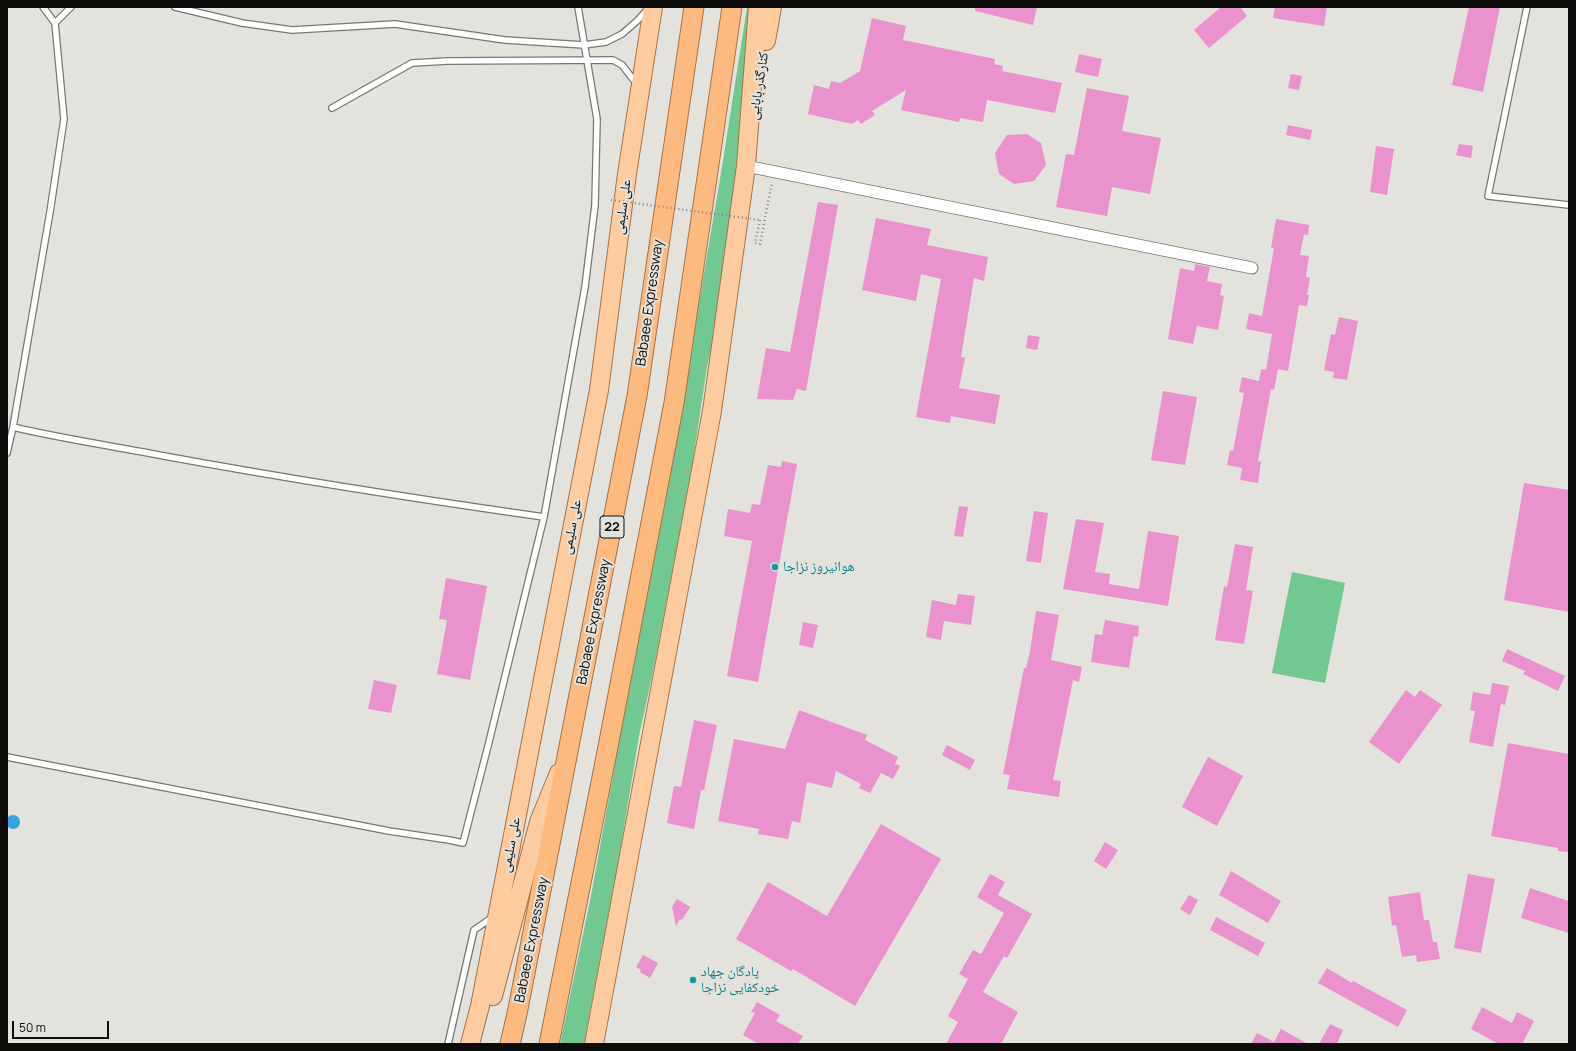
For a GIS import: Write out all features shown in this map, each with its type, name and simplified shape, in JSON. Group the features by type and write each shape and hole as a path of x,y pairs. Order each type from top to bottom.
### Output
{"highway":[{"name":"Babaee Expressway","path":"510,1044 570,745 637,396 694,7"},
{"path":"549,1044 674,403 732,7"}],"main road":[{"name":"علی سلیمی","path":"470,1044 480,1006 599,390 627,174 653,7"},
{"path":"594,1044 712,412 746,166 758,7"},
{"name":"کنارگذر بابایی","path":"746,166 772,7"},
{"path":"478,1044 484,1028 539,822 570,745"}],"street":[{"path":"746,166 1252,268"}],"lane":[{"path":"7,453 13,427 50,212 64,119 55,23 43,7"},
{"path":"55,23 71,7"},
{"path":"175,7 242,23 292,30 394,24 505,40 584,45 606,42 622,34 637,21 649,7"},
{"path":"7,757 389,832 463,843 544,517 585,287 595,206 597,119 578,7"},
{"path":"1527,7 1488,196 1569,205"},
{"path":"332,108 412,63 448,61 613,60 631,75 640,89"},
{"path":"13,427 75,440 269,475 408,498 544,517"},
{"path":"448,1044 474,930 498,914"}],"path":[{"path":"611,200 760,220 755,243 760,244 774,171"}],"green space":[{"path":"747,7 755,7 747,111 720,308 707,367 692,467 654,667 639,736 620,852 584,1044 560,1044 591,896 667,493 723,161"},
{"path":"1292,572 1345,583 1325,683 1272,673"}],"water":[{"path":"10,815 16,815 20,819 20,825 16,829 10,829 6,825 6,819"}],"building":[{"path":"975,7 1037,7 1033,25 975,11"},
{"path":"1221,7 1240,7 1247,16 1209,48 1194,30"},
{"path":"1275,7 1327,7 1324,26 1273,18"},
{"path":"1469,7 1500,7 1483,92 1452,85"},
{"path":"872,18 906,26 903,40 995,59 994,64 1003,66 1002,71 1062,83 1055,113 987,100 983,122 960,118 959,122 901,110 906,90 872,111 875,115 861,124 858,120 852,124 808,114 814,85 829,89 831,81 840,83 860,71"},
{"path":"1079,54 1102,59 1098,77 1075,72"},
{"path":"1291,74 1302,76 1299,90 1288,88"},
{"path":"1087,88 1129,96 1122,131 1161,138 1150,194 1112,187 1107,216 1056,207 1066,154 1074,155"},
{"path":"1288,125 1312,130 1310,140 1286,135"},
{"path":"1027,134 1041,143 1046,165 1034,181 1014,184 999,174 995,153 1007,135"},
{"path":"1459,144 1473,146 1471,158 1456,155"},
{"path":"1376,146 1394,149 1387,195 1370,192"},
{"path":"818,202 838,205 806,391 797,389 793,400 757,399 766,348 790,352"},
{"path":"876,218 931,229 927,245 988,257 984,281 974,278 961,357 965,358 959,388 1000,395 995,424 951,416 950,423 916,417 941,279 921,274 916,301 862,290"},
{"path":"1276,219 1309,225 1308,235 1304,234 1300,255 1309,256 1306,277 1310,278 1307,295 1309,295 1307,306 1299,305 1288,371 1278,369 1274,390 1271,389 1258,461 1261,462 1258,483 1240,480 1242,468 1227,465 1230,450 1233,451 1244,393 1239,392 1242,377 1259,381 1261,369 1266,370 1272,334 1246,329 1249,313 1262,316 1274,248 1271,248"},
{"path":"1195,264 1210,267 1207,281 1222,284 1220,295 1224,296 1218,330 1197,326 1193,344 1168,339 1180,268 1194,271"},
{"path":"1339,317 1358,321 1347,380 1333,378 1334,372 1324,370 1331,334 1335,335"},
{"path":"1028,335 1040,337 1037,350 1026,348"},
{"path":"1163,391 1197,397 1185,465 1151,460"},
{"path":"782,461 797,464 758,682 727,676 752,541 724,536 728,509 750,513 752,504 760,505 768,465 781,467"},
{"path":"1524,483 1569,490 1569,612 1504,600"},
{"path":"959,506 968,507 963,537 954,536"},
{"path":"1034,511 1048,513 1041,563 1026,561"},
{"path":"1076,519 1104,523 1095,572 1110,574 1109,584 1139,589 1148,531 1179,536 1168,606 1063,589"},
{"path":"1235,544 1253,547 1246,590 1253,591 1244,644 1215,640 1224,586 1227,587"},
{"path":"446,578 487,586 470,680 437,674 447,620 439,619"},
{"path":"958,594 975,596 971,625 944,621 941,640 926,637 932,600 956,605"},
{"path":"1036,611 1059,615 1051,660 1082,667 1079,682 1073,680 1053,780 1061,781 1059,797 1007,789 1010,775 1003,774 1024,668 1026,668 1030,651"},
{"path":"1105,620 1139,626 1138,637 1134,636 1129,668 1091,662 1095,634 1102,635"},
{"path":"803,622 818,625 813,648 799,645"},
{"path":"1507,649 1565,676 1558,691 1523,674 1525,671 1502,661"},
{"path":"374,680 397,685 391,713 368,709"},
{"path":"1492,683 1509,686 1505,705 1501,704 1493,747 1469,742 1475,711 1470,710 1473,692 1490,695"},
{"path":"1406,690 1415,697 1420,690 1442,705 1399,764 1369,742"},
{"path":"799,710 867,735 865,740 898,757 895,764 900,766 893,779 881,773 870,793 859,788 861,784 836,771 832,788 807,782 800,823 792,821 788,839 758,834 759,829 718,821 734,739 785,749"},
{"path":"694,720 717,725 704,790 701,790 694,829 667,823 674,786 681,787"},
{"path":"1508,743 1569,754 1569,852 1558,851 1558,848 1491,836"},
{"path":"947,745 975,760 970,770 942,755"},
{"path":"1208,757 1243,776 1217,826 1182,807"},
{"path":"881,824 941,859 855,1006 793,969 791,971 736,939 768,882 827,916"},
{"path":"1105,842 1118,850 1106,869 1094,861"},
{"path":"1231,871 1281,901 1268,923 1219,895"},
{"path":"990,874 1005,882 998,895 1032,914 1007,958 1004,956 983,992 1018,1012 1001,1044 946,1044 958,1022 948,1016 968,979 959,974 973,950 981,954 1004,913 977,897"},
{"path":"1468,874 1495,879 1481,953 1454,948"},
{"path":"1530,888 1569,901 1569,933 1521,918"},
{"path":"1420,892 1424,920 1429,920 1433,942 1437,942 1440,959 1417,962 1416,955 1402,957 1396,925 1392,926 1388,897"},
{"path":"1189,895 1198,900 1190,915 1180,909"},
{"path":"677,899 690,907 682,920 680,919 676,926 672,907"},
{"path":"1216,917 1265,943 1258,956 1210,930"},
{"path":"643,955 658,963 650,978 640,972 641,970 636,967"},
{"path":"1327,968 1352,983 1353,981 1407,1010 1398,1027 1318,983"},
{"path":"757,1002 780,1015 776,1021 803,1036 798,1044 759,1044 743,1035 755,1013 751,1012"},
{"path":"1482,1007 1512,1023 1517,1012 1534,1021 1522,1044 1499,1044 1471,1029"},
{"path":"1330,1024 1343,1030 1337,1044 1319,1044"},
{"path":"1281,1029 1308,1044 1251,1044 1257,1033 1274,1042"}],"place":[{"name":"هوانیروز نزاجا","path":"775,567"},
{"name":"پادگان جهاد خودکفایی نزاجا","path":"693,980"}]}
